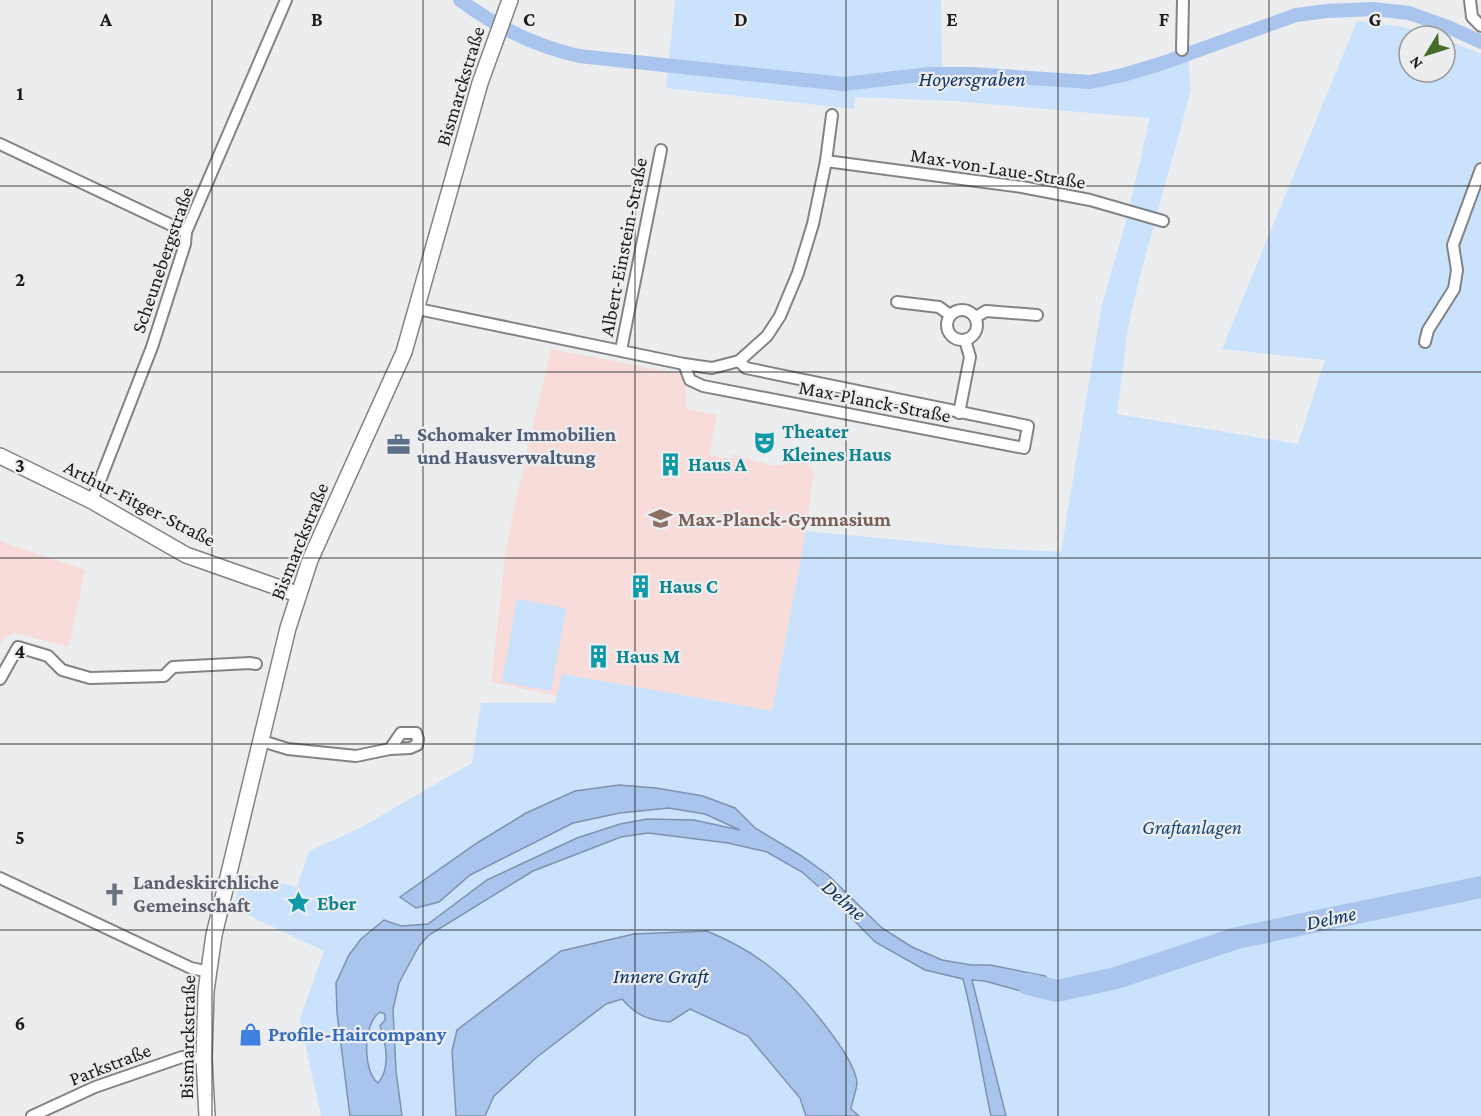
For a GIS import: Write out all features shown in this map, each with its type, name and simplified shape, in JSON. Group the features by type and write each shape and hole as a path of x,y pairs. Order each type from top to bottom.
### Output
{"main road":[{"name":"Bismarckstraße","path":"207,1116 204,1059 206,991 209,972 222,898 297,594 310,560 404,352 480,83 510,0"},
{"name":"Arthur-Fitger-Straße","path":"0,456 92,501 186,555 297,594"}],"street":[{"name":"Scheunebergstraße","path":"92,501 152,347 185,244 186,232 286,0"},
{"path":"1182,50 1183,0"},
{"path":"1470,0 1472,16 1481,26"},
{"path":"418,309 684,364 712,368 739,361 767,336 780,316 798,273 813,224 826,161 832,115"},
{"path":"0,144 186,232"},
{"name":"Albert-Einstein-Straße","path":"621,350 662,150"},
{"name":"Max-von-Laue-Straße","path":"826,161 1022,187 1090,200 1163,222"},
{"path":"1425,342 1428,330 1454,289 1457,270 1453,245 1481,169"},
{"path":"897,302 939,308 950,315"},
{"path":"964,309 976,316 977,330 972,337 965,340 955,338 948,329 947,322 950,315 957,310 964,309"},
{"path":"976,316 986,311 1037,315"},
{"path":"959,413 970,357 965,340"},
{"name":"Max-Planck-Straße","path":"684,364 690,380 703,386 1024,448 1028,426 746,368 739,361"},
{"path":"0,679 18,646 48,656 62,670 90,678 164,676 173,667 193,664 256,664"},
{"path":"262,741 288,748 356,756 390,749"},
{"path":"0,878 191,968 209,972"},
{"name":"Parkstraße","path":"32,1116 95,1087 182,1057 204,1059"}],"shaded area":[{"name":"Max-Planck-Gymnasium","path":"551,349 686,375 686,409 717,415 709,455 731,459 732,454 773,466 804,461 814,472 806,531 772,711 563,674 557,696 491,682 505,557"},
{"path":"0,541 85,570 69,647 15,633 5,637 0,644"}],"green space":[{"name":"Graftanlagen","path":"675,0 941,0 942,68 1086,76 1126,70 1187,47 1191,90 1128,328 1117,414 1298,444 1325,360 1222,349 1357,21 1397,26 1397,84 1457,84 1457,44 1481,54 1481,1116 321,1116 300,1019 324,951 233,908 243,874 297,887 309,851 360,828 472,763 481,703 555,703 562,674 772,711 806,531 983,548 1061,552 1102,304 1125,225 1150,118 954,101 855,97 854,109 666,88"},
{"path":"517,599 566,608 551,691 502,682"}],"water":[{"path":"619,785 656,788 703,796 735,808 755,828 828,875 882,928 912,947 942,960 971,965 990,965 1045,976 1057,991 1054,997 972,980 1006,1116 991,1116 963,979 925,970 875,942 836,902 802,872 767,852 728,843 648,833 621,837 533,871 429,935 419,946 399,983 393,1009 396,1071 402,1116 350,1116 337,1013 336,983 349,955 361,939 384,920 401,926 428,924 487,880 577,838 620,824 647,819 694,820 740,830 705,814 669,808 620,813 573,823 470,875 439,902 416,908 400,897 477,843 526,813 575,791","holes":["380,1012 385,1014 385,1020 380,1026 386,1063 378,1083 369,1069 368,1037 374,1018"]},
{"name":"Innere Graft","path":"707,931 742,948 767,965 797,992 823,1023 846,1055 853,1070 857,1082 851,1109 859,1116 806,1116 800,1098 748,1036 690,1009 670,1022 655,1020 638,1013 622,999 606,1004 537,1057 494,1096 485,1116 456,1116 452,1051 457,1030 561,951 634,934"}],"waterway":[{"name":"Hoyersgraben","path":"460,0 516,34 547,47 579,56 843,84 929,74 972,74 1090,82 1163,63 1296,15 1327,11 1373,9 1409,13 1481,42"},
{"name":"Delme","path":"1028,984 1057,991 1116,978 1237,938 1481,887"}],"place":[{"name":"Theater Kleines Haus","path":"764,443"},
{"name":"Schomaker Immobilien und Hausverwaltung","path":"399,445"},
{"name":"Haus A","path":"670,464"},
{"name":"Max-Planck-Gymnasium","path":"660,519"},
{"name":"Haus C","path":"641,586"},
{"name":"Haus M","path":"598,656"},
{"name":"Landeskirchliche Gemeinschaft","path":"115,894"},
{"name":"Eber","path":"299,903"},
{"name":"Profile-Haircompany","path":"250,1034"}]}
